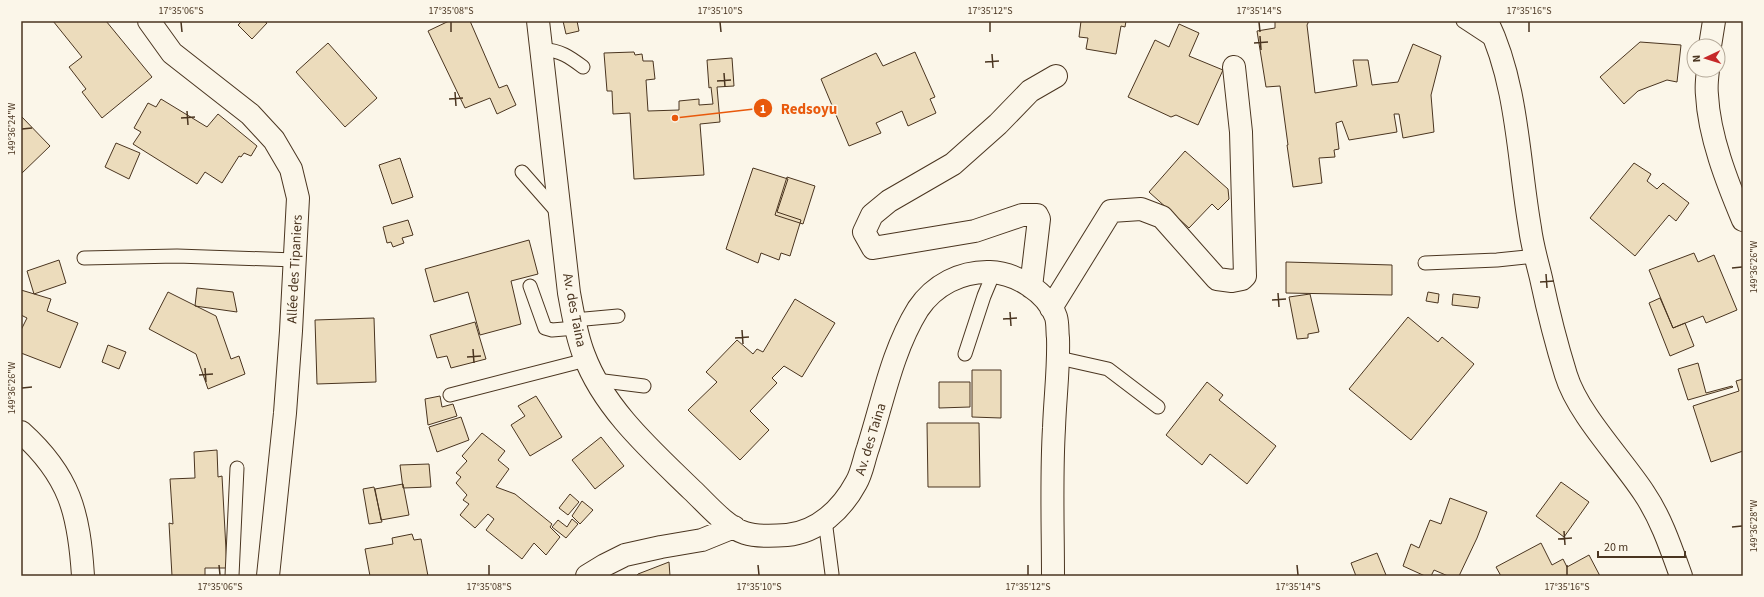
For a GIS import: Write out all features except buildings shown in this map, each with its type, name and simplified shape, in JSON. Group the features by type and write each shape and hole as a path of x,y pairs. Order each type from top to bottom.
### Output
{"street":[{"name":"Av. des Taina","path":"538,21 569,293 575,324 586,360 596,380 616,412 666,465 722,520 745,533 769,536 791,535 810,530 825,520 839,506 856,482 890,373 905,331 920,306 939,286 958,276 981,272 994,272 1023,281 1052,308 1057,319 1059,358 1054,429 1053,576"},
{"path":"1487,21 1504,64 1522,166 1530,228 1555,338 1566,377 1579,402 1645,495 1663,530 1681,576"},
{"path":"1711,38 1714,21"},
{"name":"Allée des Tipaniers","path":"149,22 172,53 250,114 274,140 291,169 298,198 285,413 268,576"},
{"path":"1052,308 1111,211 1141,209 1162,217 1217,279 1232,281 1242,279 1245,276 1241,132 1234,67"},
{"path":"1031,287 1039,219 1037,215 1022,215 975,231 873,248 864,232 872,215 889,201 953,164 998,124 1030,91 1056,76"},
{"path":"1707,78 1706,94 1709,116 1719,154 1743,220"},
{"path":"21,432 34,444 60,476 69,495 80,534 84,576"},
{"path":"587,576 605,564 625,555 702,540 734,527"}],"lane":[{"path":"1463,21 1496,42"},
{"path":"542,50 552,49 569,57 583,67"},
{"path":"522,172 560,215"},
{"path":"84,258 177,256 295,260"},
{"path":"1425,263 1497,260 1536,256"},
{"path":"965,354 984,296 994,272"},
{"path":"530,286 545,328 552,330 618,316"},
{"path":"1059,358 1108,369 1158,407"},
{"path":"450,395 586,360"},
{"path":"596,380 644,386"},
{"path":"232,576 237,468"},
{"path":"825,520 832,574"}],"place":[{"name":"Redsoyu","path":"675,118"}]}
